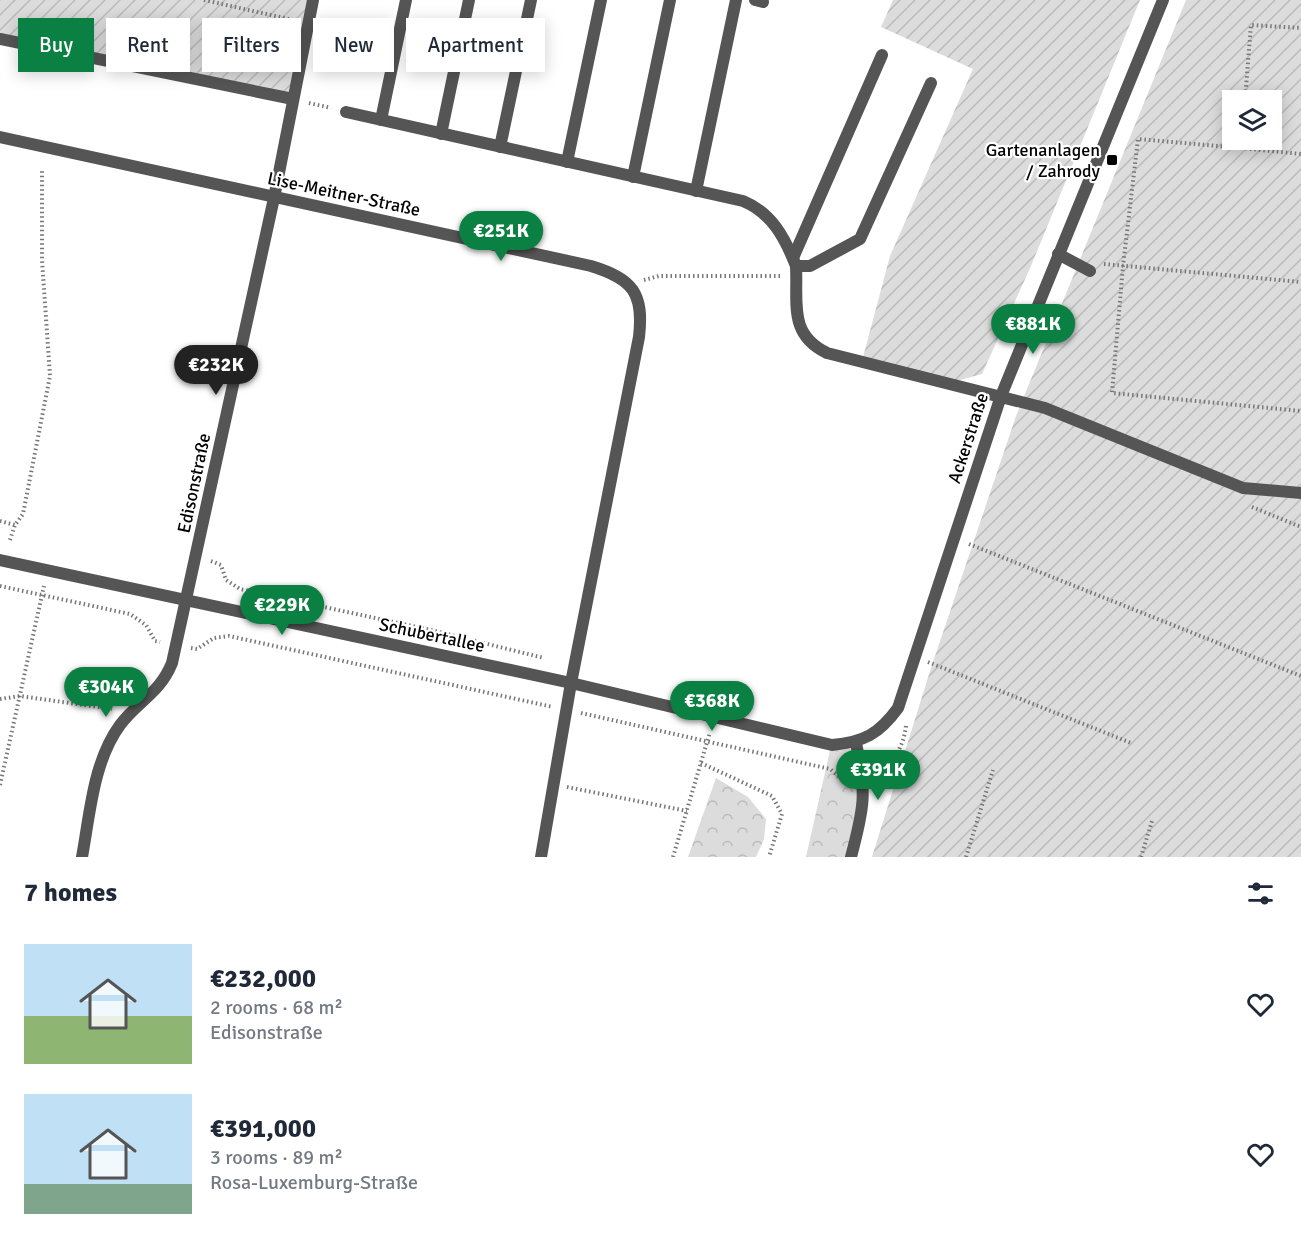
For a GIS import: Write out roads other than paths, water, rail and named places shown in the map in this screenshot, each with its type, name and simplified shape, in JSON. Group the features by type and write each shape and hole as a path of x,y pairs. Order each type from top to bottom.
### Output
{"street":[{"name":"Edisonstraße","path":"82,857 103,757 118,727 130,712 166,680 177,645 274,198 313,0"},
{"path":"381,120 406,0"},
{"path":"441,134 470,0"},
{"path":"500,147 531,0"},
{"path":"567,162 601,0"},
{"path":"633,177 670,0"},
{"path":"696,191 736,0"},
{"name":"Ackerstraße","path":"856,743 886,723 898,708 1001,396 1163,0"},
{"path":"0,39 293,99"},
{"path":"795,267 882,55"},
{"path":"795,267 810,266 860,239 931,83"},
{"path":"346,112 696,191 760,208 774,225 795,267 799,327 803,337 814,347 1045,408 1243,488 1301,493"},
{"name":"Lise-Meitner-Straße","path":"0,137 591,266 614,273 629,284 638,297 639,337 570,683"},
{"path":"1058,254 1090,272"},
{"name":"Schubertallee","path":"0,560 570,683 832,745 856,743"},
{"path":"541,857 570,683"},
{"path":"851,857 863,812 864,782 856,743"}],"place":[{"name":"Gartenanlagen / Zahrody","path":"1112,160"}]}
